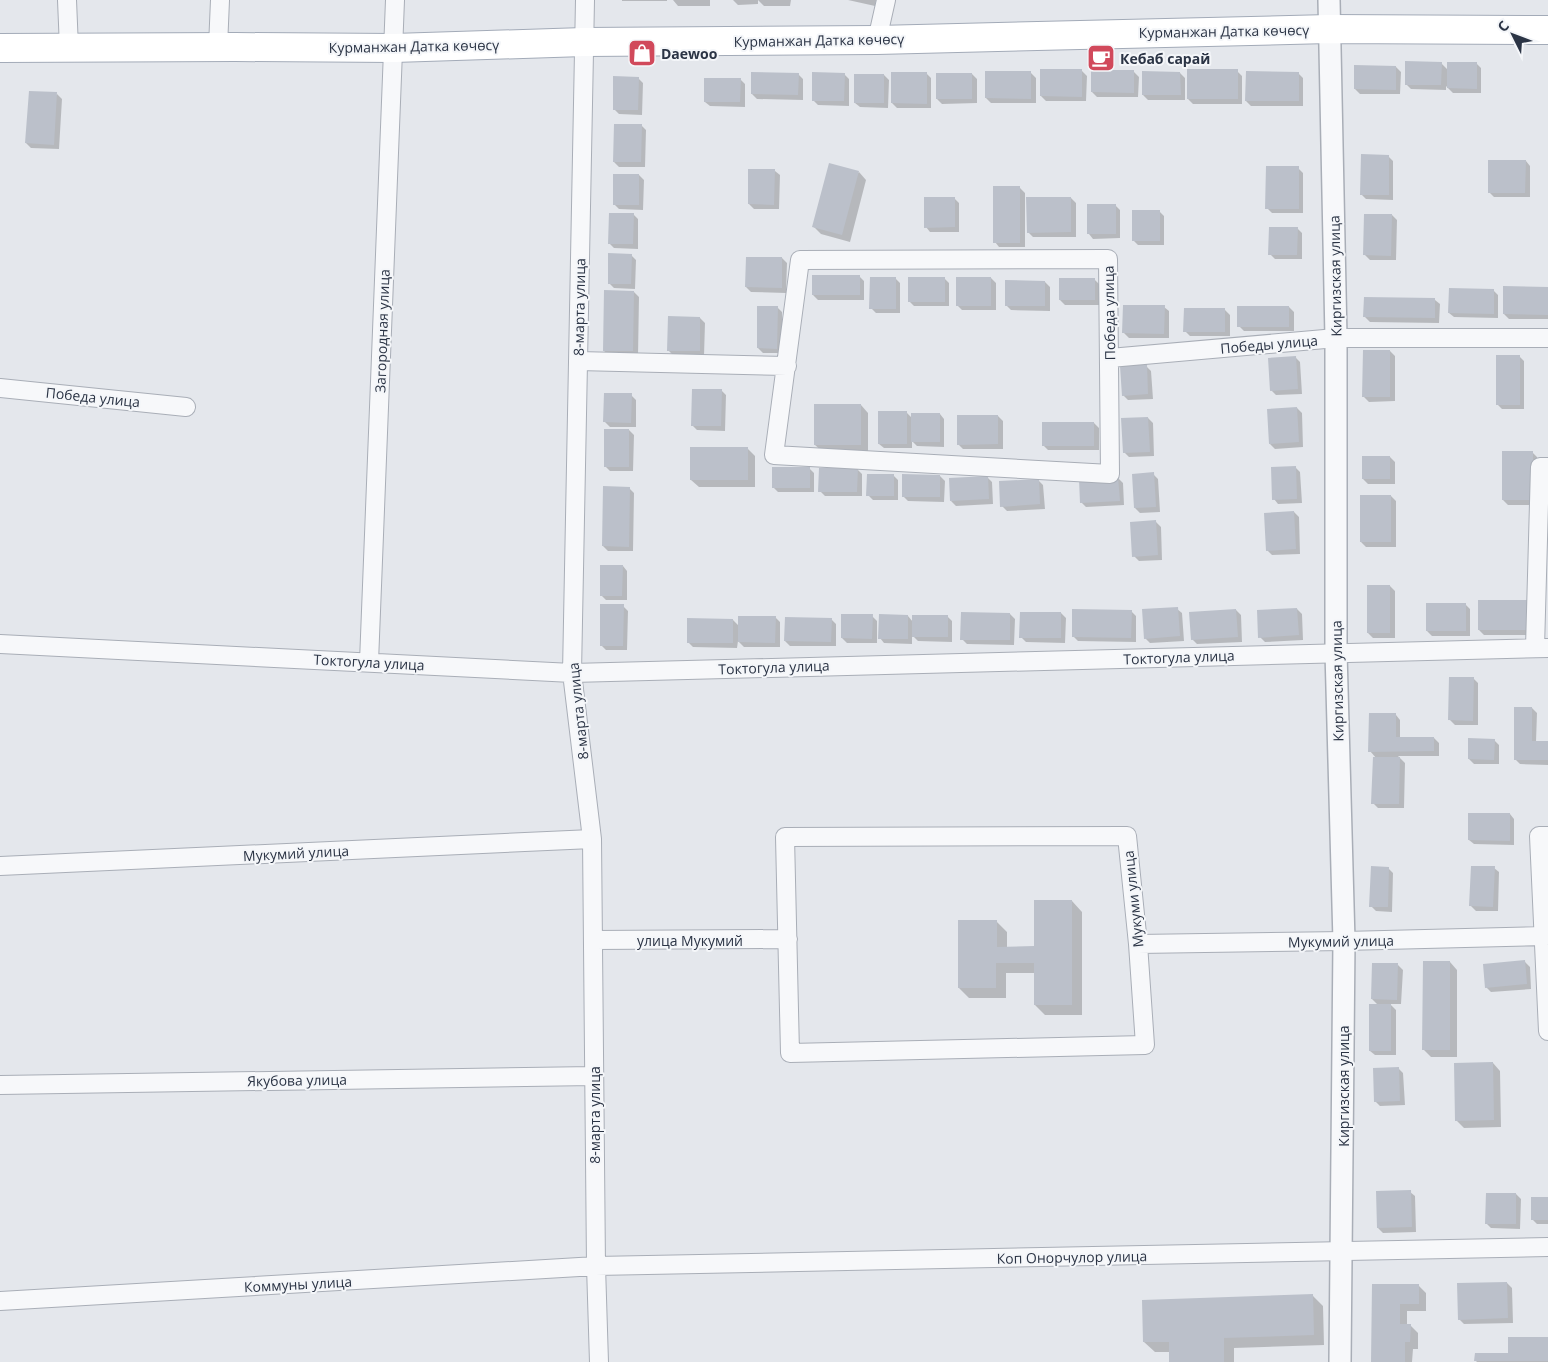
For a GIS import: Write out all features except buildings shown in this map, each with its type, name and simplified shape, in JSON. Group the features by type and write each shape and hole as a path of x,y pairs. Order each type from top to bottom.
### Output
{"main road":[{"name":"Курманжан Датка көчөсү","path":"0,48 394,48 584,42 877,40 1328,29 1548,30"}],"street":[{"path":"67,0 69,48"},
{"path":"218,47 220,0"},
{"name":"Загородная улица","path":"369,662 395,0"},
{"name":"8-марта улица","path":"584,0 572,673 592,840 596,1266 600,1362"},
{"path":"877,40 886,0"},
{"name":"Киргизская улица","path":"1329,0 1328,29 1336,338 1336,652 1344,941 1340,1362"},
{"name":"Победа улица","path":"1108,259 1110,358 1110,474 774,455 800,260 1108,259"},
{"name":"Победы улица","path":"1110,358 1336,338 1548,338"},
{"path":"578,361 787,366"},
{"name":"Победа улица","path":"0,388 186,407"},
{"path":"1542,648 1540,466 1548,467"},
{"name":"Токтогула улица","path":"0,644 572,673 1542,648"},
{"name":"Мукуми улица","path":"1127,836 1138,944 1145,1045 790,1053 788,940 786,837 1127,836"},
{"path":"1548,836 1539,836 1548,1031"},
{"name":"Мукумий улица","path":"0,866 592,840"},
{"name":"Мукумий улица","path":"1138,944 1544,936"},
{"name":"улица Мукумий","path":"593,940 788,940"},
{"name":"Якубова улица","path":"0,1085 594,1076"},
{"name":"Коп Онорчулор улица","path":"596,1266 1548,1247"},
{"name":"Коммуны улица","path":"0,1301 596,1266"}],"place":[{"name":"Daewoo","path":"642,53"},
{"name":"Кебаб сарай","path":"1101,58"}]}
